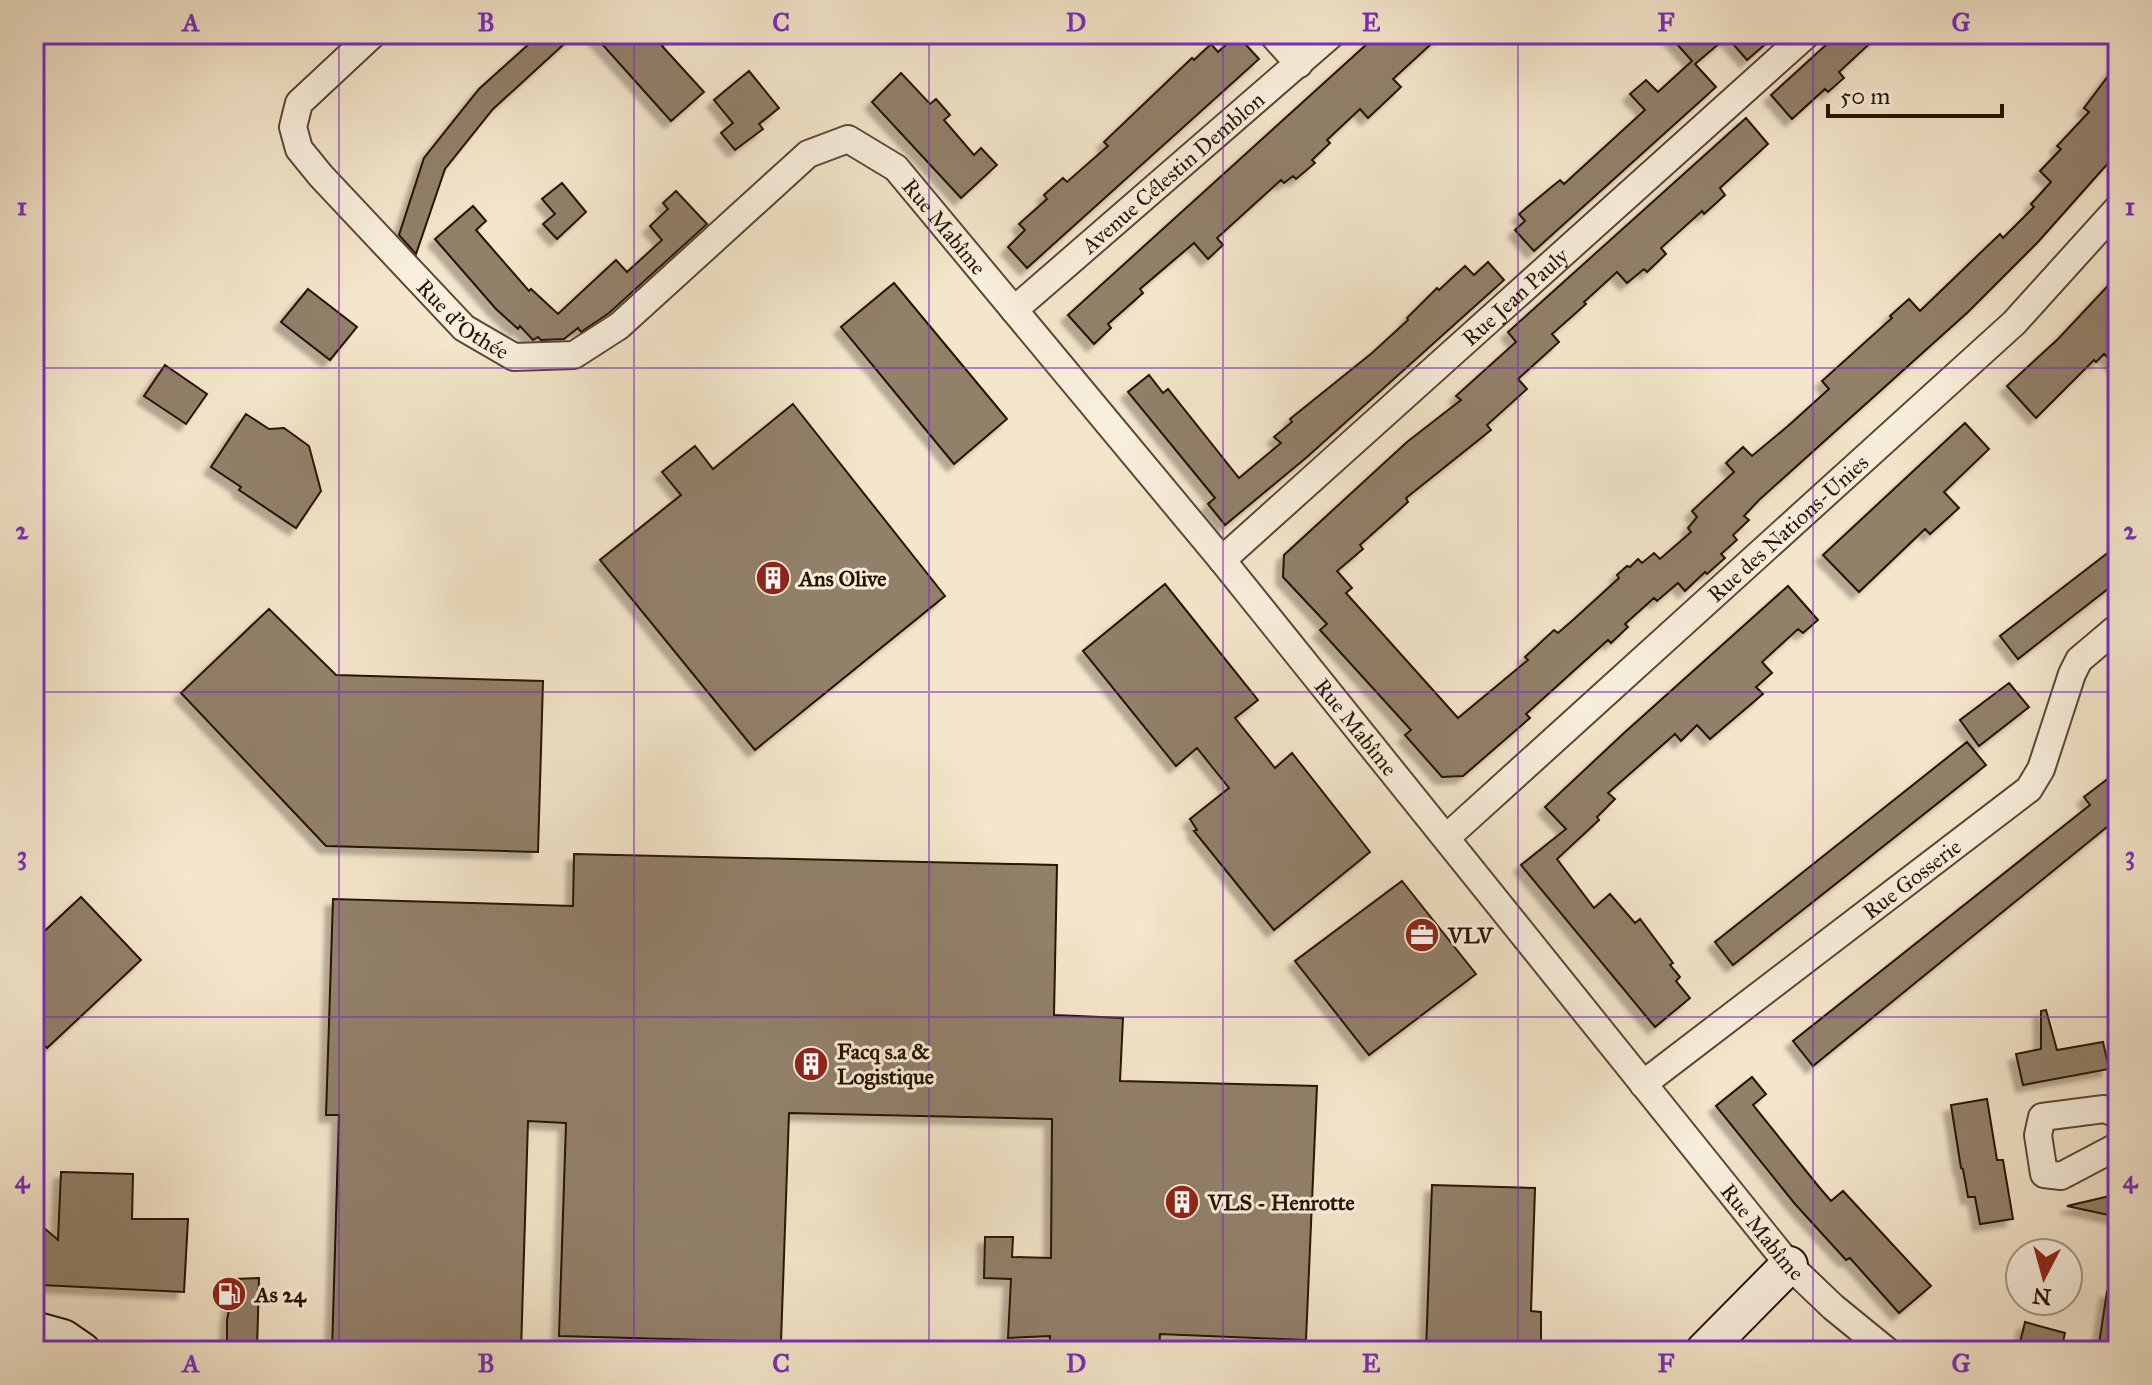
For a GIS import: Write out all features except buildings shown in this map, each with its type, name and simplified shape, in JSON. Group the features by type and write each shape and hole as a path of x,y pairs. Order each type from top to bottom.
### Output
{"street":[{"name":"Rue d'Othée","path":"373,34 299,103 293,127 299,149 464,328 514,357 574,355 619,326 808,154"},
{"path":"1272,34 1299,64"},
{"name":"Avenue Célestin Demblon","path":"1014,310 1332,34"},
{"name":"Rue Jean Pauly","path":"1222,560 1807,34"},
{"name":"Rue Mabîme","path":"808,154 848,139 896,168 1222,560 1789,1265 1833,1307 1887,1351"},
{"name":"Rue des Nations-Unies","path":"1447,837 2014,323 2118,208"},
{"name":"Rue Gosserie","path":"1643,1084 2029,789 2041,769 2079,660 2118,627"},
{"path":"2118,1114 2104,1109 2042,1117 2038,1135 2044,1174 2061,1176 2118,1146"},
{"path":"1704,1351 1789,1265"},
{"path":"34,1330 63,1338 82,1351"}],"place":[{"name":"Ans Olive","path":"773,578"},
{"name":"VLV","path":"1422,935"},
{"name":"Facq s.a & Logistique","path":"811,1064"},
{"name":"VLS - Henrotte","path":"1182,1202"},
{"name":"As 24","path":"229,1294"}]}
